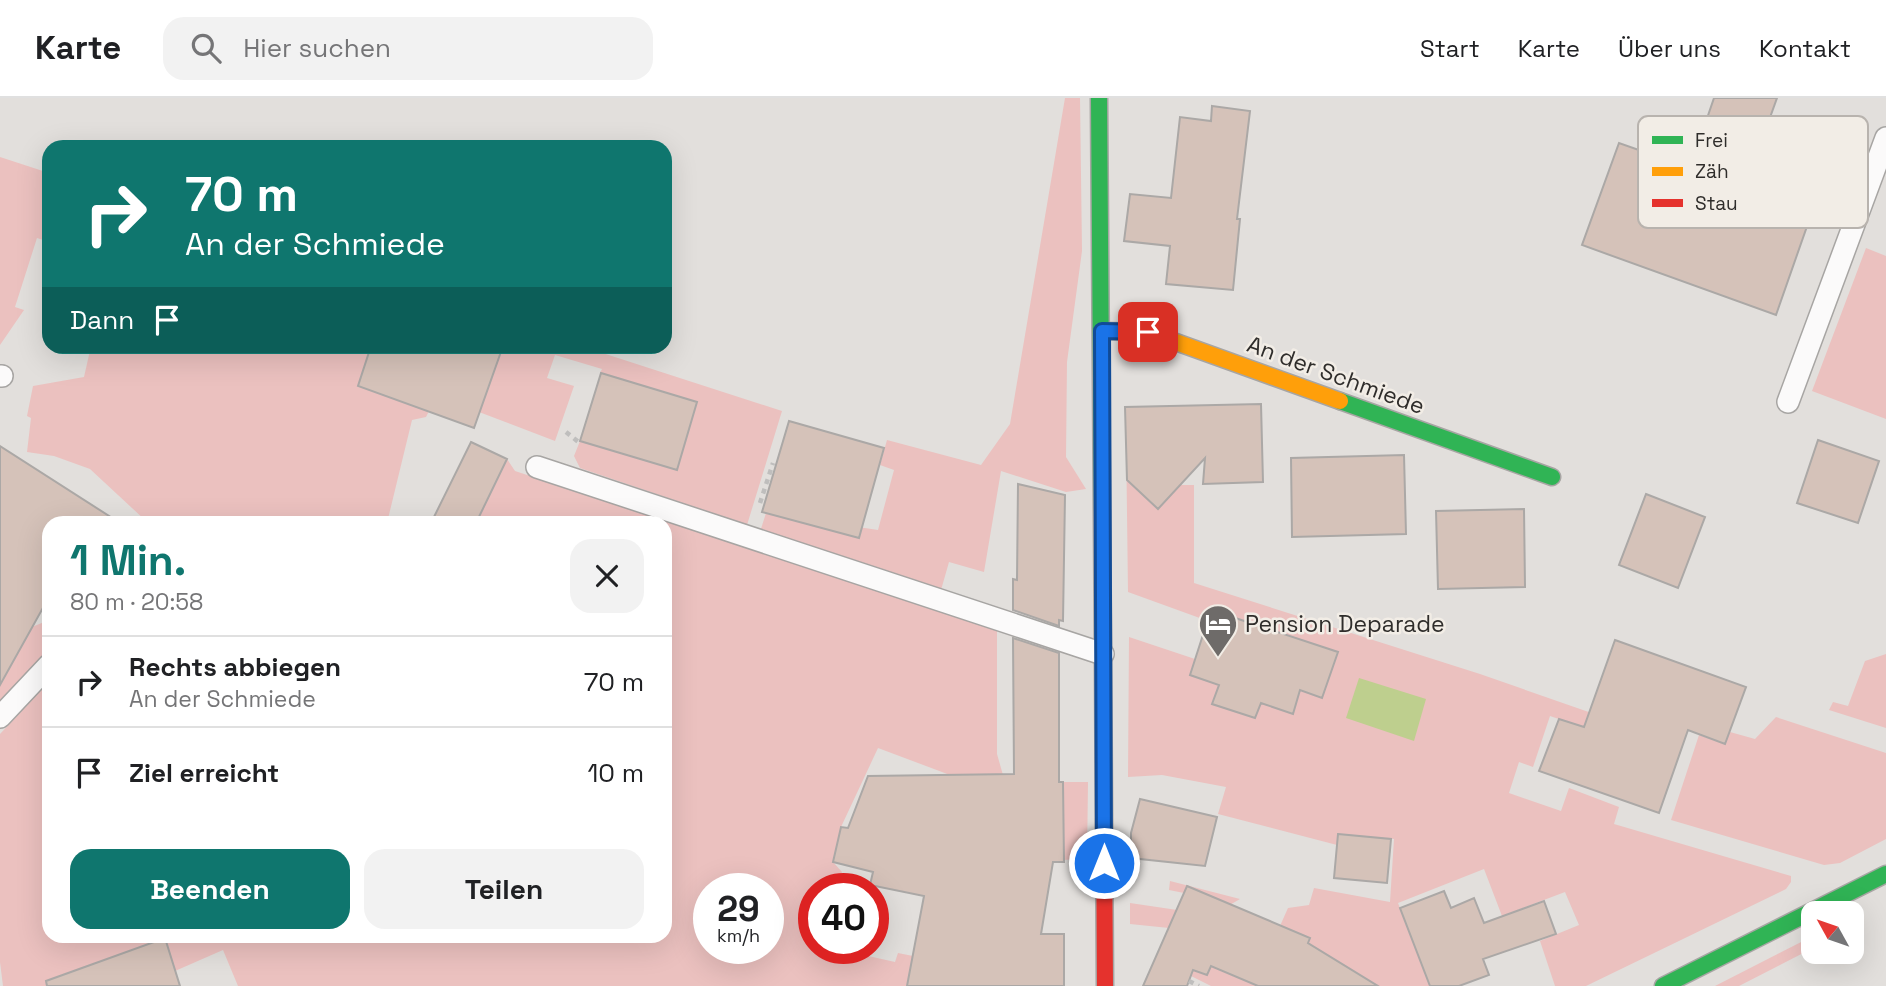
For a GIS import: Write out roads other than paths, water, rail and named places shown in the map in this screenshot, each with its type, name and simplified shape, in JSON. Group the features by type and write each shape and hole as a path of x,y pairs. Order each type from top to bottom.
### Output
{"street":[{"path":"1100,98 1105,986"},
{"name":"An der Schmiede","path":"1102,331 1148,332 1552,477"},
{"path":"1663,986 1886,874"}],"lane":[{"path":"1868,186 1886,138"},
{"path":"1788,402 1853,228"},
{"path":"537,467 1103,654"},
{"path":"0,717 42,673"}],"place":[{"name":"Pension Deparade","path":"1218,658"}]}
